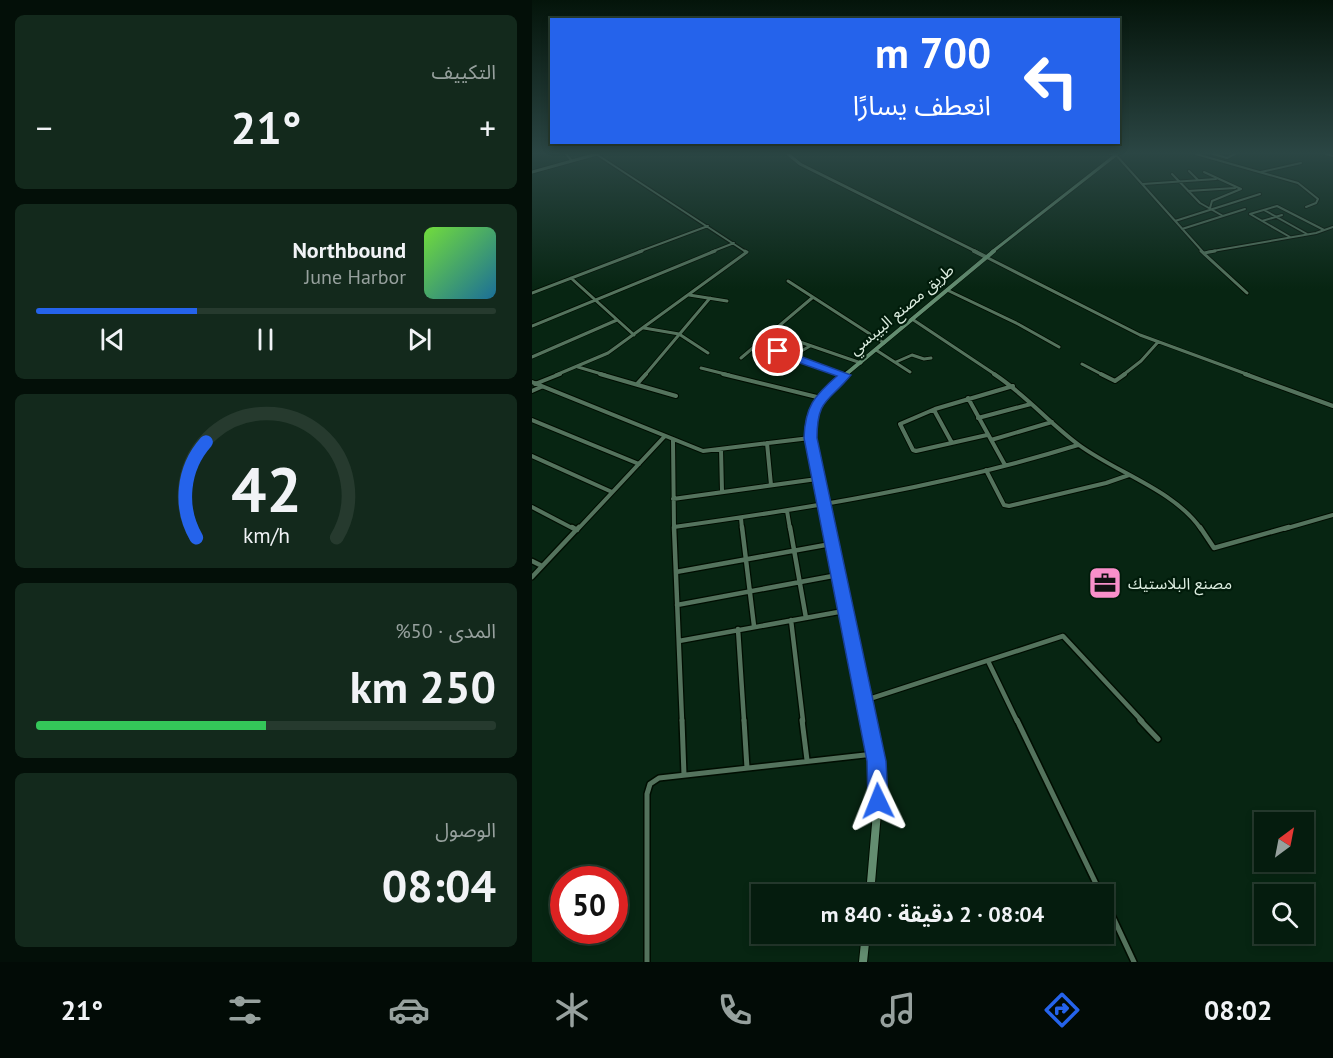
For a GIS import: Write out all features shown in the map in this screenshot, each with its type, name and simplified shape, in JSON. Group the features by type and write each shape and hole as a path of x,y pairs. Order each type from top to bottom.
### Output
{"main road":[{"name":"طريق مصنع البيبسي","path":"871,884 879,792 874,754 810,438 811,417 821,398 846,375 1059,199"},
{"path":"862,962 864,944"}],"street":[{"path":"534,383 608,353 747,252 666,199"},
{"path":"870,199 1135,333 1333,406"},
{"path":"1155,199 1203,253 1247,292"},
{"path":"1196,199 1224,216"},
{"path":"1211,209 1212,201 1218,199"},
{"path":"1175,221 1244,199"},
{"path":"1306,207 1317,199"},
{"path":"1290,237 1250,214 1278,206 1324,230"},
{"path":"1182,229 1245,208"},
{"path":"1263,210 1307,234"},
{"path":"1261,221 1282,215"},
{"path":"532,293 708,226"},
{"path":"1203,253 1333,227"},
{"path":"532,326 734,243"},
{"path":"571,278 634,335"},
{"path":"788,281 884,343"},
{"path":"947,290 1018,324 1059,347"},
{"path":"688,295 727,301"},
{"path":"637,384 710,298"},
{"path":"741,358 812,298"},
{"path":"912,319 1013,386 1079,445 1163,494 1192,516 1214,548 1333,515"},
{"path":"532,357 617,320"},
{"path":"644,328 679,334 708,353"},
{"path":"772,332 861,363"},
{"path":"1082,364 1112,381 1118,381 1158,342"},
{"path":"760,343 846,375"},
{"path":"793,356 811,346"},
{"path":"876,350 910,372"},
{"path":"766,368 782,352"},
{"path":"896,362 912,355 931,358"},
{"path":"577,366 676,396"},
{"path":"701,368 821,398"},
{"path":"534,383 703,451 810,438"},
{"path":"987,435 916,451 913,450 900,422 968,398 1013,386"},
{"path":"532,391 542,387"},
{"path":"968,398 1005,465"},
{"path":"978,418 1031,404"},
{"path":"934,410 952,443"},
{"path":"532,420 639,464"},
{"path":"991,440 1052,422"},
{"path":"532,577 664,437"},
{"path":"673,440 673,499 684,775"},
{"path":"767,443 771,485"},
{"path":"674,527 823,505 918,486 1079,445"},
{"path":"721,449 722,492"},
{"path":"532,456 612,492"},
{"path":"986,470 1004,505 1009,506 1130,475"},
{"path":"673,499 818,479"},
{"path":"532,507 577,530"},
{"path":"787,511 806,618"},
{"path":"741,518 754,626"},
{"path":"676,572 831,544"},
{"path":"532,561 542,566"},
{"path":"677,605 838,575"},
{"path":"679,640 844,611"},
{"path":"792,620 807,760"},
{"path":"738,629 747,768"},
{"path":"863,701 1063,636 1158,739"},
{"path":"988,661 1097,884"},
{"path":"647,962 648,787 659,778 874,754"},
{"path":"1114,919 1134,962"}],"place":[{"name":"مصنع البلاستيك","path":"1105,583"}],"route":[{"path":"778,351 820,368 846,375 826,392 814,409 811,417 810,438 876,761 879,783 878,801"}]}
